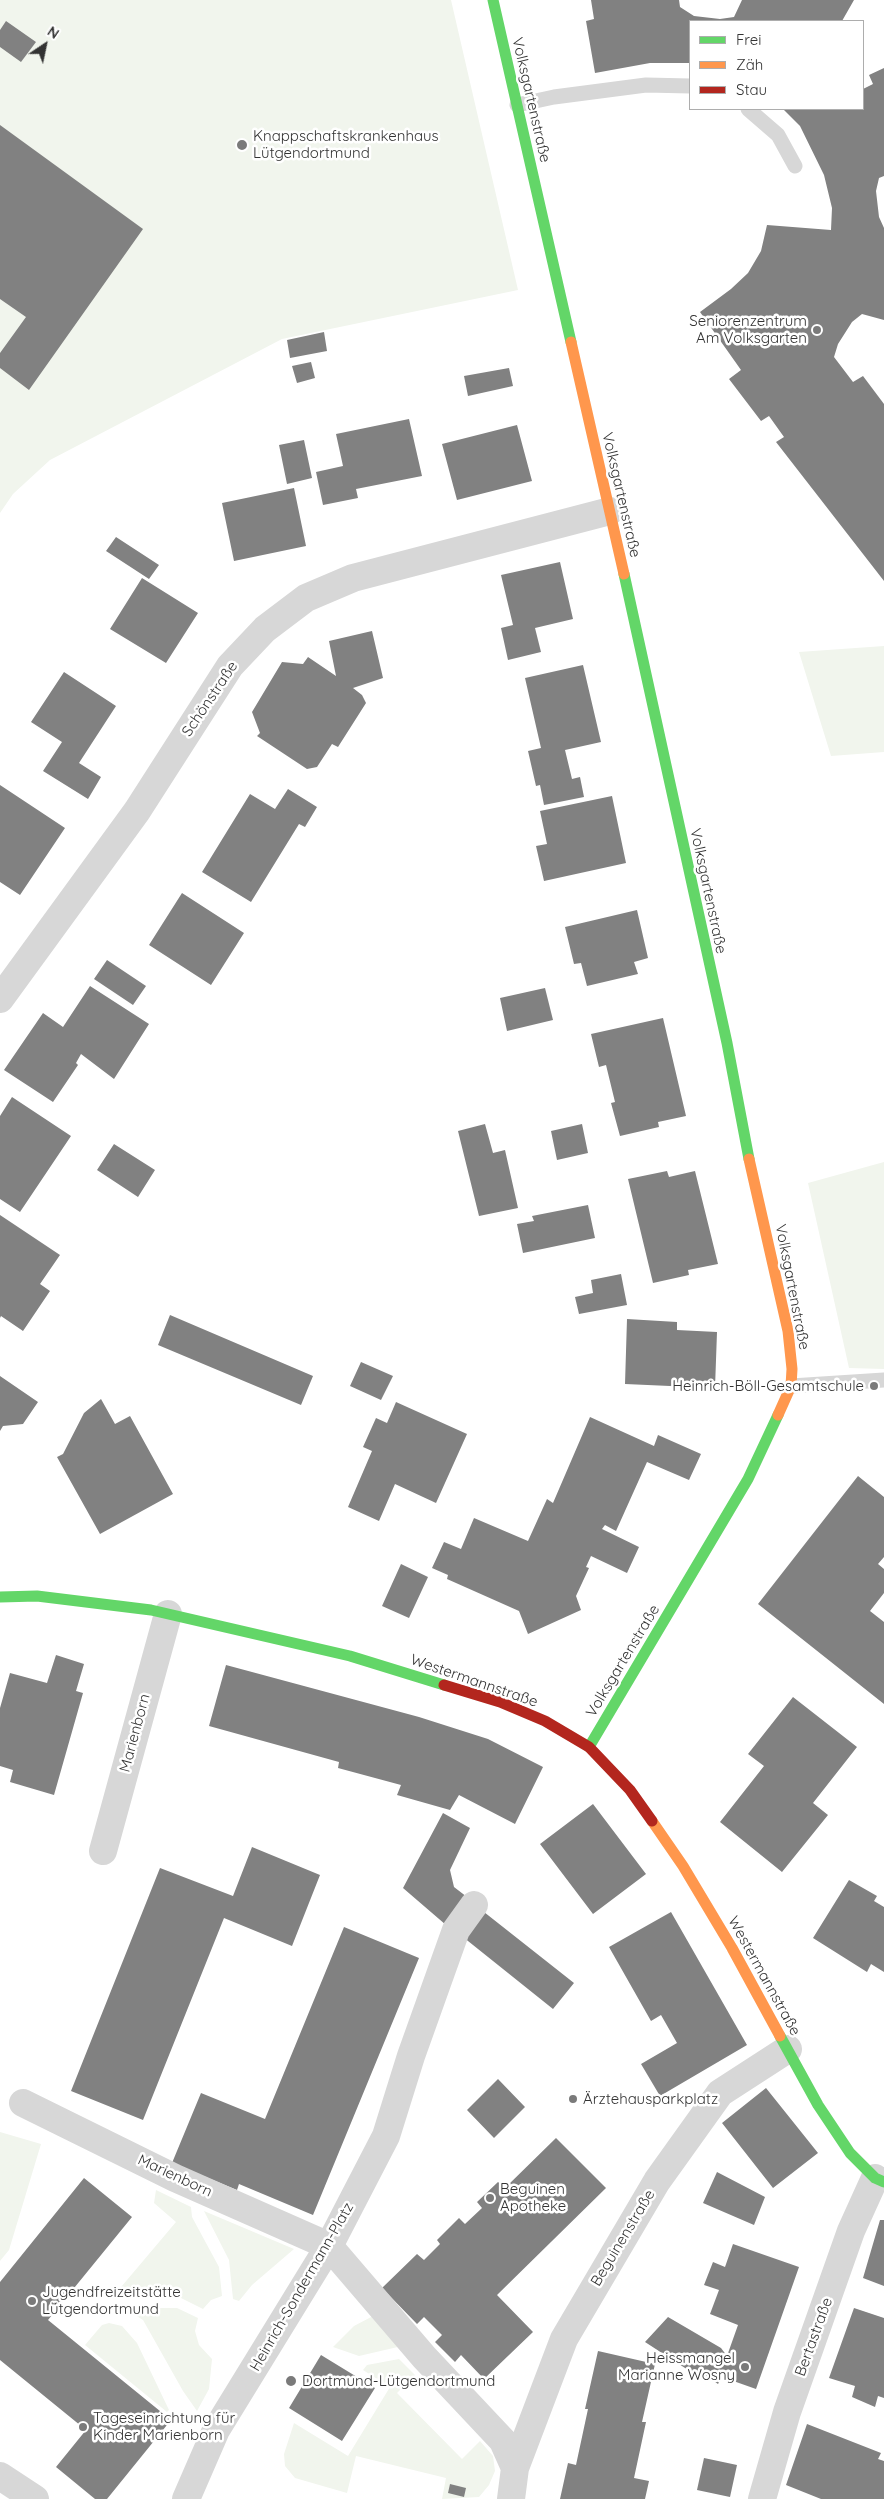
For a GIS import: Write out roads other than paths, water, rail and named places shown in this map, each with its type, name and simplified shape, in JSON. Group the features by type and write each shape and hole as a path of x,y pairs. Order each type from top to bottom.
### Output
{"street":[{"name":"Volksgartenstraße","path":"493,0 610,510 788,1331 791,1386 748,1479 589,1747"},
{"name":"Schönstraße","path":"0,999 137,811 230,666 265,629 306,598 353,578 610,510"},
{"name":"Westermannstraße","path":"0,1597 37,1596 168,1614 350,1656 500,1702 544,1721 589,1747 630,1790 683,1866 732,1948 822,2111 850,2153 880,2180"},
{"name":"Marienborn","path":"102,1851 168,1614"},
{"name":"Heinrich-Sondermann-Platz","path":"186,2499 216,2430 329,2246 386,2136 411,2056 456,1930 474,1905"},
{"name":"Beguinenstraße","path":"511,2499 515,2468 564,2339 657,2181 720,2094 788,2049"},
{"name":"Marienborn","path":"23,2103 176,2178 329,2246"},
{"name":"Bertastraße","path":"762,2499 787,2412 851,2231 880,2180"},
{"path":"329,2246 424,2357 503,2441 515,2468"},
{"path":"0,2476 35,2499"}],"lane":[{"path":"517,105 554,97 646,85 689,86"},
{"path":"749,110 778,136 795,166"},
{"path":"791,1386 884,1380"}],"place":[{"name":"Knappschaftskrankenhaus Lütgendortmund","path":"242,145"},
{"name":"Seniorenzentrum Am Volksgarten","path":"817,330"},
{"name":"Heinrich-Böll-Gesamtschule","path":"874,1386"},
{"name":"Ärztehausparkplatz","path":"573,2099"},
{"name":"Beguinen Apotheke","path":"490,2198"},
{"name":"Jugendfreizeitstätte Lütgendortmund","path":"32,2301"},
{"name":"Heissmangel Marianne Wosny","path":"745,2367"},
{"name":"Dortmund-Lütgendortmund","path":"291,2381"},
{"name":"Tageseinrichtung für Kinder Marienborn","path":"83,2427"}]}
